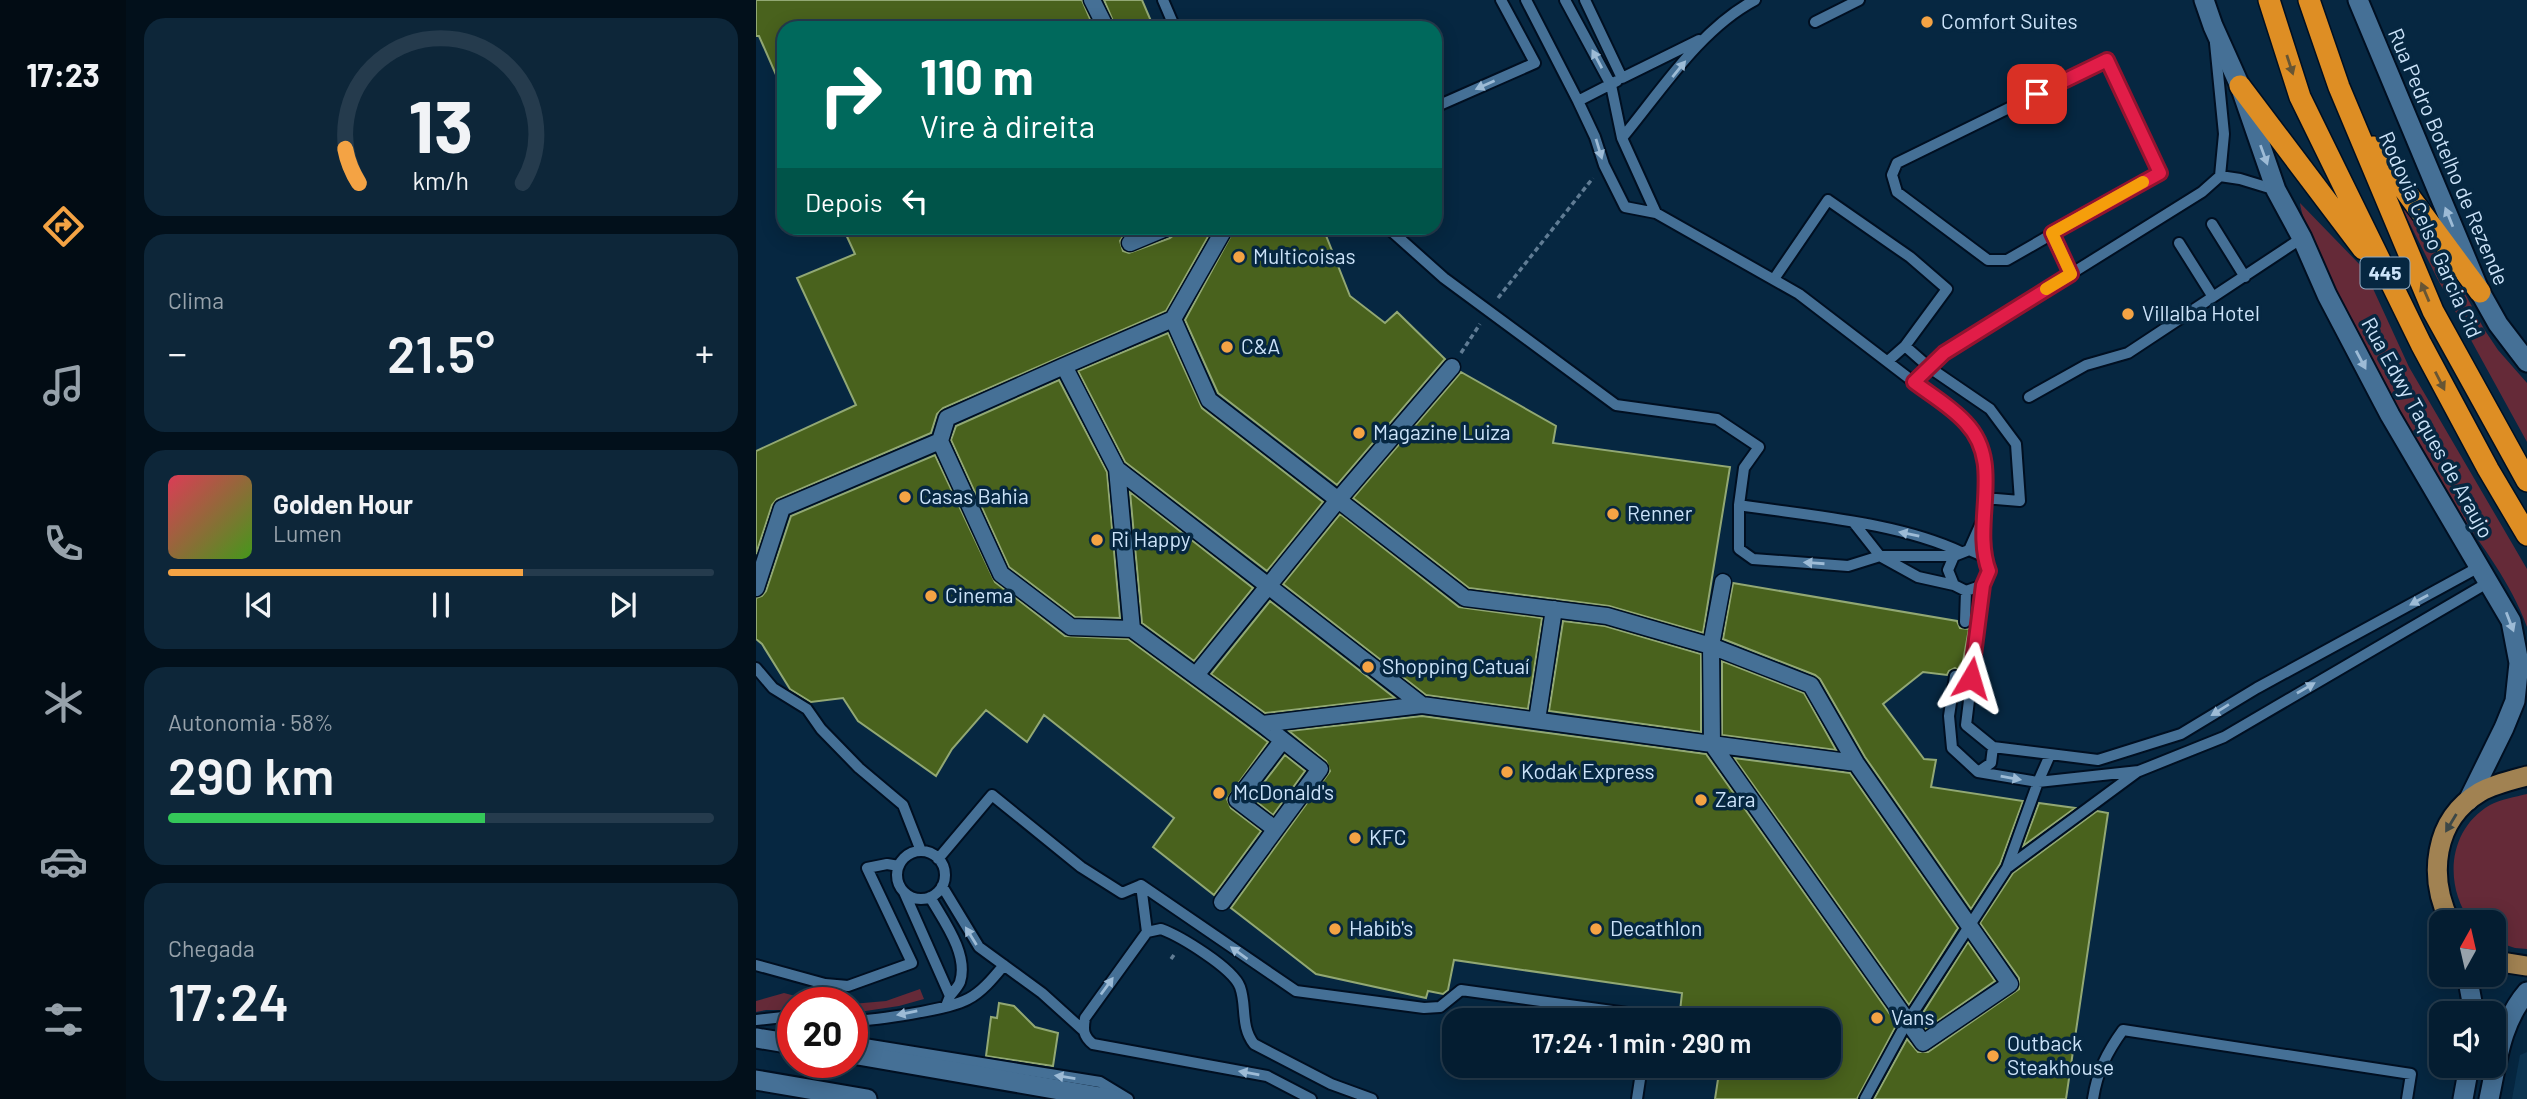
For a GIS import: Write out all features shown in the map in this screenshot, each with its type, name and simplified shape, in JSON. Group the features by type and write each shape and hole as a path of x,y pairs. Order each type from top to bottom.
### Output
{"highway":[{"name":"445","path":"2269,0 2300,97 2393,289 2458,415 2527,535"},
{"name":"Rodovia Celso Garcia Cid","path":"2309,0 2339,87 2433,311 2527,481"},
{"path":"2240,86 2393,289"},
{"path":"2352,118 2480,292"}],"main road":[{"path":"2446,910 2438,890 2437,858 2441,841 2450,824 2480,792 2527,776"},
{"path":"2506,963 2527,966"}],"street":[{"path":"1092,0 1102,21"},
{"name":"Rua Edwy Taques de Araujo","path":"2204,0 2240,86 2276,190 2302,238 2327,295 2390,415 2511,621 2519,663 2515,701 2468,802"},
{"name":"Rua Pedro Botelho de Rezende","path":"2358,0 2480,292 2511,344 2527,362"},
{"path":"1130,243 1149,235"},
{"path":"1221,235 1173,319 947,418 940,441 1002,574 1071,627 1132,629 1320,769 1223,902"},
{"path":"1173,319 1209,400 1465,598 1607,616 1711,646 1811,685 1856,763 2010,984 1923,1043 1712,744 1711,646 1723,582"},
{"path":"1064,366 1116,468 1132,629"},
{"path":"1196,675 1338,500 1452,367"},
{"path":"756,588 782,508 940,441"},
{"path":"1116,468 1422,705"},
{"path":"1537,720 1554,609"},
{"path":"1262,724 1422,705 1856,763"},
{"path":"1275,829 1237,800 1282,741"},
{"path":"2489,1099 2502,1037 2510,1018 2527,992"},
{"path":"756,1038 777,1041"},
{"path":"868,1057 1112,1099"},
{"path":"2463,1099 2467,1078"},
{"path":"756,1080 867,1099"}],"lane":[{"path":"1163,0 1172,21"},
{"path":"1442,104 1535,63 1502,0"},
{"path":"1526,0 1595,136 1604,165 1625,207 1656,213 1799,294 1966,422 1979,440 1987,472 1983,556 1989,571 1983,585 1966,725 1993,747 2098,760 2181,734 2256,688 2484,574"},
{"path":"1565,0 1611,85 1622,138 1656,213"},
{"path":"1585,0 1622,78"},
{"path":"1622,138 1704,37 1734,11 1755,0"},
{"path":"1815,22 1859,0"},
{"path":"1914,382 1944,353 2202,192 2220,176 2224,134 2213,26"},
{"path":"1578,101 1704,37"},
{"path":"2107,60 2160,173 2052,233 2007,260 1988,260 1897,191 1892,175 1897,163 2107,60"},
{"path":"2220,176 2240,178 2276,190"},
{"path":"1774,279 1828,200 1910,257 1947,289 1905,346 1888,361"},
{"path":"2212,224 2245,277"},
{"path":"2052,233 2071,274"},
{"path":"1396,235 1444,278 1616,405 1717,419 1759,447 1744,468 1740,505 1739,550 1753,559 1849,566 1880,556 1961,553 1983,556"},
{"path":"2029,397 2086,365 2128,353 2302,238"},
{"path":"2179,243 2213,297"},
{"path":"1905,346 1930,368 1990,409 2016,444 2021,501 1984,498"},
{"path":"1740,505 1934,539 1961,553"},
{"path":"1954,585 1948,570 1983,517"},
{"path":"1854,523 1880,556 1918,577 1954,585 1966,591 1983,585"},
{"path":"2007,868 2139,771 2224,737 2484,574"},
{"path":"1965,622 1966,591"},
{"path":"756,668 773,688 807,709 821,729 859,768 904,805 921,851"},
{"path":"1955,676 1950,716 1952,748 1978,772 2038,782 2139,771"},
{"path":"1978,772 1991,763 1993,747"},
{"path":"1865,1099 1908,1022 2007,868 2050,755"},
{"path":"938,859 992,795 1081,867 1122,893 1141,886"},
{"path":"904,892 916,898 930,897 942,886 944,875 938,859 921,851 908,855 899,866 897,880 948,1001"},
{"path":"756,965 825,984 848,986 912,963 867,868 887,864 899,866"},
{"path":"942,886 973,941 1042,993 1083,1030 1086,1039 1093,1044 1267,1076 1311,1099"},
{"path":"1141,886 1147,932"},
{"path":"1141,886 1296,991 1424,1008 1440,1007 1461,990 1591,1008"},
{"path":"930,897 957,947 962,967 960,984 948,1001"},
{"path":"1083,1030 1089,1011 1147,932 1156,929 1167,931 1229,972 1239,985 1247,1035 1254,1044 1331,1084 1372,1099"},
{"path":"868,1020 948,1001 967,1000 1004,965"},
{"path":"756,1020 777,1016"},
{"path":"2093,1099 2102,1065 2123,1030 2412,1074 2407,1099"},
{"path":"868,1045 1100,1082 1128,1099"},
{"path":"1637,1099 1640,1078"}],"path":[{"path":"1452,367 1489,310 1604,165"}],"shaded area":[{"path":"2300,203 2364,269 2409,367 2527,569 2527,627 2502,576 2434,473 2390,397 2316,247"},
{"path":"2403,210 2410,212 2455,275 2498,350 2527,383 2527,442 2438,280"},
{"path":"2527,794 2527,949 2506,945 2506,910 2463,910 2454,876 2454,859 2465,829 2490,805"},
{"path":"920,989 924,999 868,1011 868,1003 886,1001"},
{"path":"777,995 777,1010 756,1012 756,1001"},
{"path":"2527,1052 2527,1099 2512,1099 2520,1055"}],"building":[{"path":"756,0 1082,0 1091,21 777,21 777,77 759,36 756,36"},
{"path":"1104,0 1142,0 1151,21 1113,21"},
{"path":"846,235 1124,235 1120,241 1123,251 1129,253 1174,235 1209,235 1166,311 943,408 937,414 931,433 777,499 772,505 756,554 756,451 856,405 797,278 855,254"},
{"path":"1231,235 1326,235 1350,296 1385,323 1397,312 1445,359 1337,485 1218,393 1185,320"},
{"path":"1168,333 1202,408 1323,502 1267,571 1125,462 1078,371"},
{"path":"1461,372 1556,426 1553,443 1730,467 1703,633 1609,606 1469,588 1353,498"},
{"path":"1059,380 1107,472 1120,618 1075,617 1009,567 951,440 956,426"},
{"path":"935,455 995,582 1065,636 1128,639 1268,742 1227,799 1231,808 1261,831 1214,895 1153,847 1174,818 1044,715 1027,742 986,710 952,749 936,776 858,721 843,698 811,702 790,689 762,644 756,639 756,598 766,591 791,516"},
{"path":"1130,492 1253,588 1194,661 1142,623"},
{"path":"1340,514 1459,607 1542,618 1528,709 1426,695 1283,584"},
{"path":"1733,583 1957,621 1960,628 1969,629 1961,672 1955,668 1947,675 1923,672 1883,704 1924,759 1936,760 1931,787 2023,801 2000,864 1971,909 1865,757 1820,679 1723,639"},
{"path":"1270,601 1395,698 1265,713 1211,674"},
{"path":"1563,621 1605,626 1701,654 1701,732 1549,711"},
{"path":"1722,661 1804,693 1836,750 1722,735"},
{"path":"1422,716 1706,754 1897,1024 1857,1099 1715,1099 1718,1078 1841,1078 1841,1008 1680,1008 1682,993 1454,960 1448,990 1443,994 1428,991 1426,998 1316,974 1231,908 1330,771 1326,761 1289,731"},
{"path":"1285,755 1305,771 1273,815 1252,798"},
{"path":"1734,758 1850,773 1958,928 1909,1005"},
{"path":"2039,803 2075,808 2023,846"},
{"path":"2097,811 2108,813 2066,1099 1874,1099 1907,1039 1918,1052 1928,1052 2019,989 2019,978 1980,923 2013,873"},
{"path":"1968,942 1995,981 1926,1029 1919,1019"},
{"path":"999,1003 1014,1006 1035,1027 1058,1033 1053,1066 986,1056 991,1017 997,1018"}],"slow traffic":[{"path":"2046,289 2071,274 2052,233 2143,182"}],"place":[{"name":"Comfort Suites","path":"1927,22"},
{"name":"Multicoisas","path":"1239,257"},
{"name":"Villalba Hotel","path":"2128,314"},
{"name":"C&A","path":"1227,347"},
{"name":"Magazine Luiza","path":"1359,433"},
{"name":"Casas Bahia","path":"905,497"},
{"name":"Renner","path":"1613,514"},
{"name":"Ri Happy","path":"1097,540"},
{"name":"Cinema","path":"931,596"},
{"name":"Shopping Catuaí","path":"1368,667"},
{"name":"Kodak Express","path":"1507,772"},
{"name":"McDonald's","path":"1219,793"},
{"name":"Zara","path":"1701,800"},
{"name":"KFC","path":"1355,838"},
{"name":"Habib's","path":"1335,929"},
{"name":"Decathlon","path":"1596,929"},
{"name":"Vans","path":"1877,1018"},
{"name":"Outback Steakhouse","path":"1993,1056"}],"route":[{"path":"1971,678 1983,585 1989,571 1983,556 1987,472 1979,440 1966,422 1914,382 1944,353 2071,274 2052,233 2160,173 2107,60 2037,94"}]}
